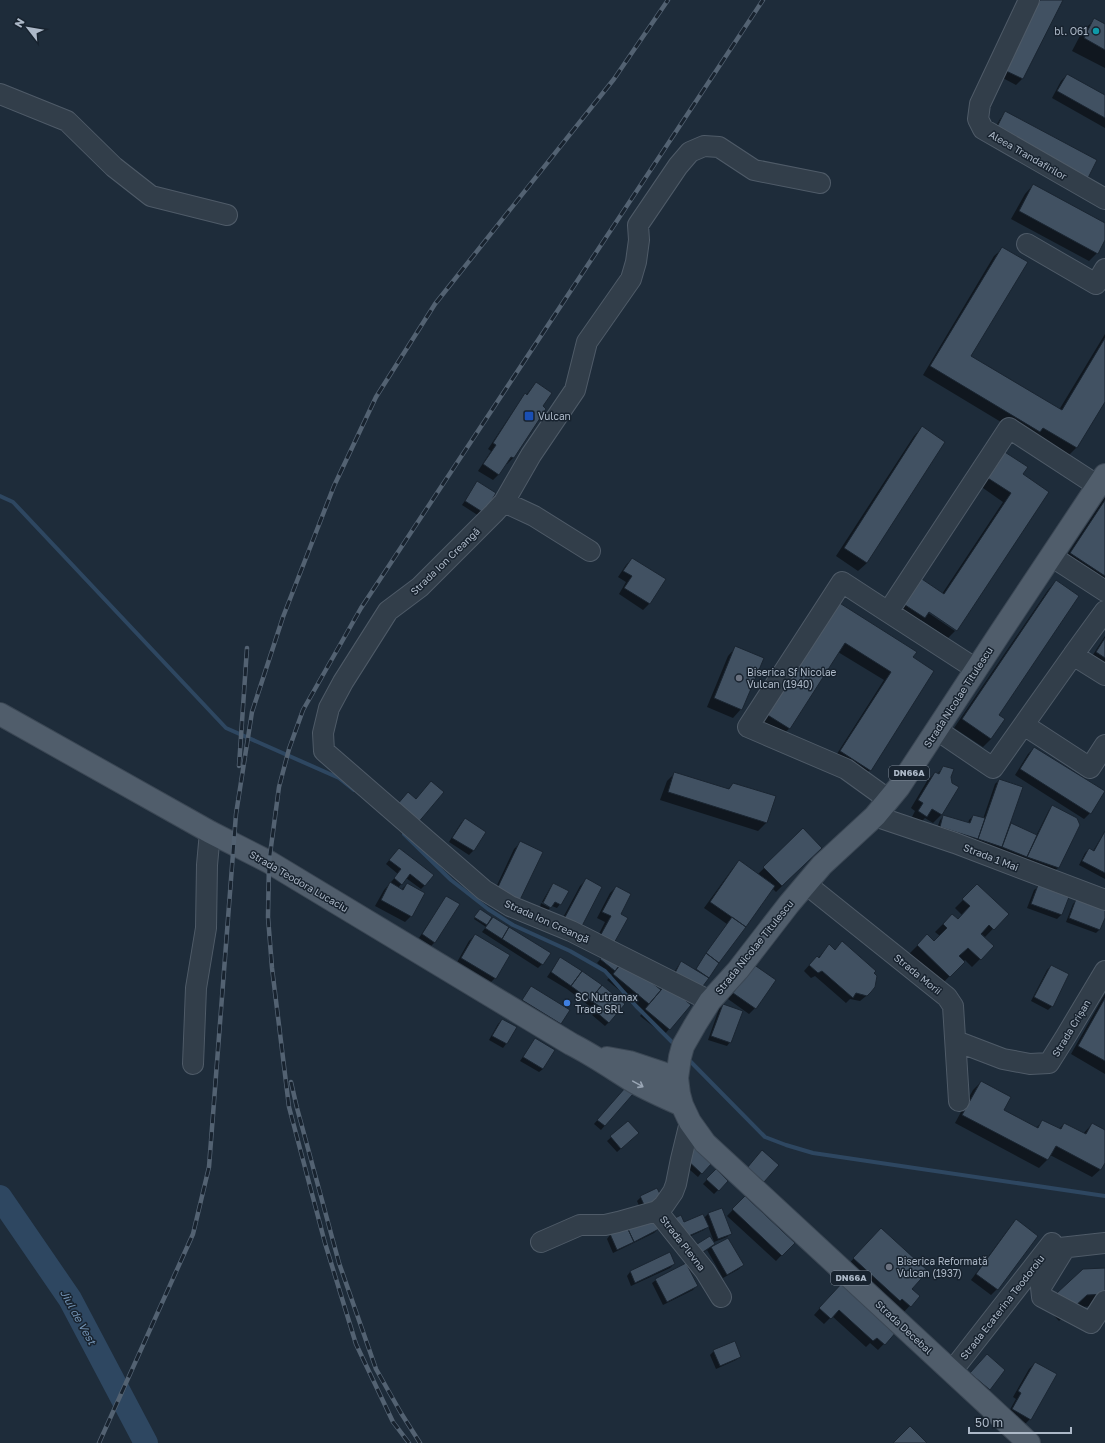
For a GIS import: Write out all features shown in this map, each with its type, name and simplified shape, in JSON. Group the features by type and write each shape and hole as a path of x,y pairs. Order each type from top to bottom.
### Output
{"main road":[{"name":"Strada Nicolae Titulescu","path":"686,1113 679,1094 677,1078 682,1051 710,1001 738,970 789,904 822,865 882,808 899,787 1101,481"},
{"name":"Strada Teodora Lucaciu","path":"0,714 210,832 268,862 571,1044 594,1056 635,1083 660,1096 686,1113"},
{"name":"Strada Teodora Lucaciu","path":"594,1056 629,1062 677,1078"},
{"name":"Strada Decebal","path":"686,1113 706,1143 717,1154 1029,1443"}],"street":[{"name":"Aleea Trandafirilor","path":"1029,0 980,104 978,119 983,129 1102,191"},
{"path":"0,94 67,121 114,167 151,196 227,215"},
{"name":"Strada Ion Creangă","path":"710,1001 675,982 570,931 510,906 484,890 324,751 323,733 329,708 343,682 388,611 420,587 504,502 531,455 575,390 587,342 631,279 636,262 639,240 638,225 678,166 690,152 704,146 719,147 754,170 820,183"},
{"path":"1027,244 1096,284 1105,269"},
{"path":"976,669 888,612 1009,428 1101,481"},
{"path":"504,502 534,516 590,551"},
{"path":"1051,556 1105,591"},
{"name":"Strada 1 Mai","path":"888,612 842,582 748,727 846,769 882,808 955,843 1105,900"},
{"path":"937,730 994,768 1105,611"},
{"path":"1073,655 1105,674"},
{"path":"1024,725 1090,768 1105,745"},
{"path":"193,1064 196,988 206,928 207,864 210,832"},
{"name":"Strada Morii","path":"806,884 947,997 953,1006 959,1101"},
{"name":"Strada Crișan","path":"956,1041 1003,1059 1030,1064 1049,1063 1105,971"},
{"name":"Strada Plevna","path":"686,1113 681,1159 676,1184 673,1192 664,1205 657,1211 705,1271 721,1297"},
{"path":"541,1242 580,1225 605,1225 657,1211"},
{"path":"1105,1243 1055,1247 1041,1287 1042,1297 1091,1323 1105,1301"},
{"name":"Strada Ecaterina Teodoroiu","path":"952,1371 1055,1247"}],"building":[{"path":"1040,0 1063,0 1023,79 1004,70"},
{"name":"bl. O61","path":"1094,18 1105,24 1105,50 1084,38"},
{"path":"1067,74 1105,95 1105,118 1057,91"},
{"path":"1005,111 1097,160 1088,178 996,129"},
{"path":"1033,184 1105,223 1105,240 1098,254 1019,211"},
{"path":"1002,247 1028,262 971,356 1062,410 1105,338 1105,402 1077,448 1043,428 1040,432 930,366"},
{"path":"536,382 552,393 543,406 546,409 514,458 511,457 499,475 483,464 496,445 493,443 525,393 527,395"},
{"path":"922,426 945,442 867,563 844,548"},
{"path":"997,447 1028,467 1023,474 1049,492 957,631 929,612 925,618 899,601 916,575 944,594 1011,493 980,473"},
{"path":"477,481 496,493 484,513 465,501"},
{"path":"1105,500 1105,576 1070,553"},
{"path":"632,558 666,579 650,604 624,588 632,576 623,571"},
{"path":"1056,580 1079,596 999,715 1005,719 991,739 962,719"},
{"path":"838,602 917,652 913,657 934,671 871,771 840,751 891,672 845,643 790,729 766,714"},
{"path":"1105,638 1105,658 1096,652"},
{"name":"Biserica Sf Nicolae Vulcan (1940)","path":"735,646 764,658 742,710 714,698"},
{"path":"1034,747 1105,791 1091,814 1020,769"},
{"path":"943,766 954,769 951,777 952,783 959,787 942,815 932,809 927,817 918,811 923,803 918,800 935,772 939,774"},
{"path":"674,772 729,789 733,783 776,796 767,823 668,792"},
{"path":"999,779 1023,787 1002,847 978,839"},
{"path":"431,781 444,792 417,824 396,806 408,792 416,799"},
{"path":"1052,805 1077,818 1080,825 1059,868 1027,857"},
{"path":"943,815 970,823 973,815 985,818 978,839 940,827"},
{"path":"465,818 486,832 474,851 452,838"},
{"path":"1011,823 1037,835 1027,857 1002,847"},
{"path":"803,828 822,848 782,886 763,867"},
{"path":"1105,831 1105,873 1082,861 1089,848 1094,851"},
{"path":"520,841 543,852 519,902 496,891"},
{"path":"399,848 434,875 425,886 410,874 402,885 394,878 401,869 389,860"},
{"path":"739,860 775,886 746,927 710,902"},
{"path":"586,878 602,887 581,928 564,919"},
{"path":"390,882 403,890 407,883 425,893 412,917 381,900"},
{"path":"553,883 569,891 561,905 555,902 551,908 543,903"},
{"path":"977,884 1009,914 994,930 989,925 981,934 994,946 981,960 968,948 959,956 965,962 950,977 917,945 927,934 934,941 947,928 943,924 952,914 958,919 970,906 962,899"},
{"path":"1038,885 1069,897 1062,915 1031,904"},
{"path":"616,886 631,894 621,914 628,918 613,945 599,938 611,916 602,912"},
{"path":"446,896 460,904 435,943 422,934"},
{"path":"1076,899 1105,910 1105,918 1100,930 1069,918"},
{"path":"480,909 492,917 487,925 474,917"},
{"path":"493,917 509,927 502,939 485,928"},
{"path":"732,917 746,927 719,963 706,953"},
{"path":"509,927 551,953 543,965 502,939"},
{"path":"475,934 510,955 496,979 461,958"},
{"path":"842,941 876,971 874,973 877,976 875,987 867,996 856,993 853,998 822,971 818,973 809,965 817,956 819,958 829,944 835,950"},
{"path":"608,950 622,962 615,971 600,959"},
{"path":"706,953 719,963 709,978 696,969"},
{"path":"560,957 582,971 571,986 551,972"},
{"path":"624,960 661,990 649,1004 613,974"},
{"path":"681,961 709,978 700,990 674,975"},
{"path":"753,964 776,980 756,1009 733,993"},
{"path":"1051,965 1069,974 1053,1007 1034,997"},
{"path":"582,971 602,985 590,1000 571,986"},
{"path":"666,984 691,1005 670,1030 645,1009"},
{"path":"602,985 625,1004 609,1023 595,1011 599,1006 590,1000"},
{"path":"531,986 570,1010 561,1024 522,1000"},
{"path":"1105,998 1105,1061 1078,1046"},
{"path":"723,1004 743,1011 731,1043 711,1036"},
{"path":"502,1019 517,1027 507,1044 492,1036"},
{"path":"535,1038 555,1050 543,1069 523,1057"},
{"path":"981,1081 1011,1097 1004,1110 1038,1128 1042,1120 1061,1129 1064,1123 1086,1134 1092,1123 1105,1130 1105,1163 1101,1170 1056,1146 1048,1160 962,1115"},
{"path":"625,1088 633,1094 605,1126 597,1120"},
{"path":"628,1121 639,1133 621,1149 610,1136"},
{"path":"694,1147 712,1163 702,1174 685,1158"},
{"path":"762,1150 779,1165 764,1182 747,1168"},
{"path":"716,1169 728,1181 719,1191 706,1179"},
{"path":"657,1188 663,1200 646,1209 640,1196"},
{"path":"745,1196 795,1243 782,1256 732,1209"},
{"path":"722,1208 732,1234 718,1239 708,1213"},
{"path":"703,1214 709,1227 684,1238 675,1218 681,1215 684,1222"},
{"path":"652,1215 659,1229 634,1242 627,1227"},
{"path":"1016,1219 1038,1236 998,1290 976,1274"},
{"path":"627,1227 634,1242 617,1250 610,1234"},
{"path":"881,1228 928,1271 912,1289 920,1296 911,1307 902,1299 900,1301 853,1258"},
{"path":"710,1236 715,1244 700,1254 694,1246"},
{"path":"728,1238 744,1265 727,1275 711,1247"},
{"path":"670,1252 675,1264 635,1283 630,1271"},
{"path":"686,1263 698,1286 667,1302 655,1279"},
{"path":"1105,1268 1105,1294 1087,1295 1072,1309 1057,1293 1083,1269"},
{"path":"843,1282 897,1331 885,1345 877,1338 873,1341 839,1310 831,1319 819,1308"},
{"path":"735,1341 741,1357 720,1366 713,1350"},
{"path":"987,1354 1005,1370 990,1390 970,1373"},
{"path":"1035,1362 1057,1374 1031,1420 1012,1409 1021,1393 1018,1391"},
{"path":"910,1426 927,1443 893,1443"}],"waterway":[{"path":"0,496 13,502 226,728 339,778 354,790"},
{"path":"404,834 451,880 488,909 513,925 570,951 605,971 636,1006 675,1045"},
{"path":"688,1059 765,1137 786,1145 813,1153 1105,1196"},
{"name":"Jiul de Vest","path":"0,1197 70,1299 146,1443"}],"railway":[{"path":"99,1443 193,1234 209,1167 236,814 252,712 283,617 334,486 376,397 435,304 614,79 668,0"},
{"path":"409,1443 393,1422 356,1344 325,1243 289,1107 272,968 268,917 269,862 279,787 289,749 303,710 361,608 763,0"},
{"path":"239,766 247,648"},
{"path":"291,1082 339,1263 376,1369 420,1443"}],"place":[{"name":"bl. O61","path":"1096,31"},
{"name":"Vulcan","path":"529,416"},
{"name":"Biserica Sf Nicolae Vulcan (1940)","path":"739,678"},
{"name":"SC Nutramax Trade SRL","path":"567,1003"},
{"name":"Biserica Reformată Vulcan (1937)","path":"889,1267"}]}
